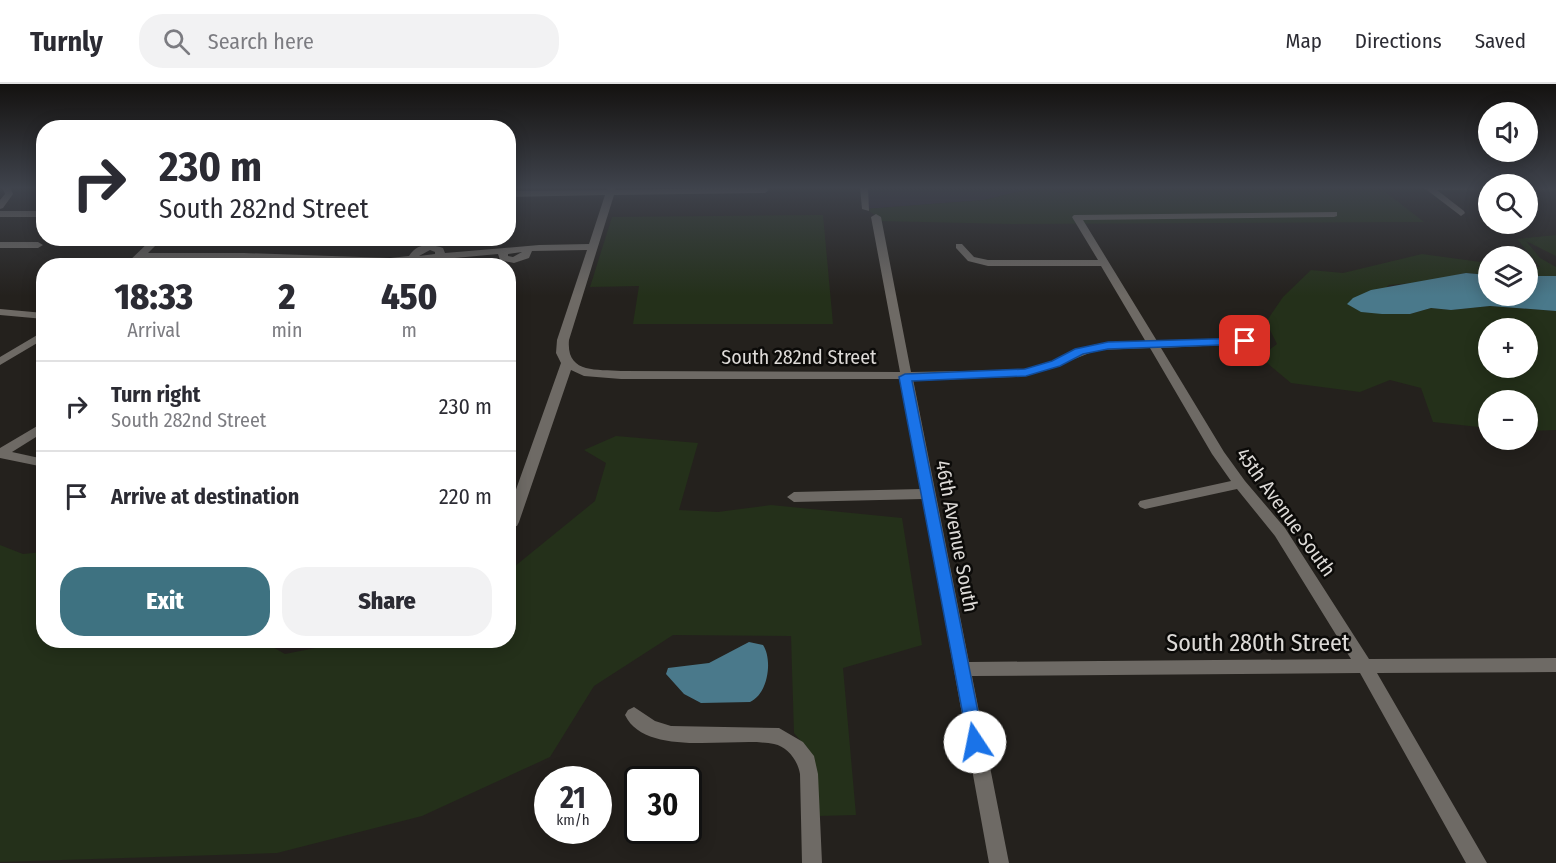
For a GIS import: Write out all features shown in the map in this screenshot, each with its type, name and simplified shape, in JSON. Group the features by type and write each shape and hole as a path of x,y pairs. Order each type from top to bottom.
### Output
{"street":[{"path":"516,513 567,363 562,353 563,340 600,223"},
{"name":"46th Avenue South","path":"877,223 927,495 999,863"},
{"name":"45th Avenue South","path":"1081,223 1151,344 1240,484 1280,532 1365,667 1477,863"},
{"path":"0,245 36,245"},
{"path":"139,256 150,246"},
{"path":"959,246 971,259 988,263 1104,262"},
{"path":"516,259 526,256 528,249 593,247"},
{"path":"426,258 503,251 503,258"},
{"path":"139,256 301,258"},
{"path":"0,312 36,315"},
{"path":"0,362 36,339"},
{"name":"South 282nd Street","path":"567,363 584,372 621,375 992,376 1026,373 1044,368 1079,351 1096,347 1245,341"},
{"path":"0,454 36,431"},
{"path":"0,454 36,461"},
{"path":"1145,504 1240,484"},
{"path":"794,497 927,495"},
{"name":"South 280th Street","path":"961,669 1556,665"},
{"path":"634,716 650,727 671,734 779,736 797,748 807,762 809,774 812,863"}],"green space":[{"path":"610,223 824,223 833,324 633,324 639,286 590,287"},
{"path":"982,223 1145,223 1011,224"},
{"path":"1556,235 1556,256 1526,241 1530,246 1523,246 1517,239"},
{"path":"1422,254 1478,262 1478,274 1466,273 1425,282 1389,285 1361,312 1410,314 1431,308 1451,310 1490,306 1556,311 1556,430 1538,431 1538,390 1478,390 1478,427 1433,422 1421,388 1390,380 1360,392 1291,383 1260,357 1277,344 1266,322 1283,297 1311,270 1343,273"},
{"path":"1538,256 1556,267 1556,276 1538,276 1538,267 1540,267"},
{"path":"616,436 698,443 679,510 718,512 771,505 902,518 922,645 843,668 856,815 818,816 811,753 794,733 791,636 673,635 594,686 550,757 422,816 277,853 0,862 0,545 23,554 36,553 36,648 274,648 285,654 315,648 516,648 516,565 595,501 606,463 584,450"}],"water":[{"path":"1466,273 1478,274 1478,306 1490,306 1451,310 1431,308 1410,314 1382,314 1361,312 1347,304 1353,298 1371,290"},
{"path":"1538,276 1556,276 1556,311 1490,306 1538,306"},
{"path":"749,642 763,645 768,659 765,684 756,698 750,702 701,703 684,694 666,674 668,668 709,663"}],"route":[{"path":"975,742 905,377 992,376 1026,373 1044,368 1079,351 1108,345 1245,341"}]}
